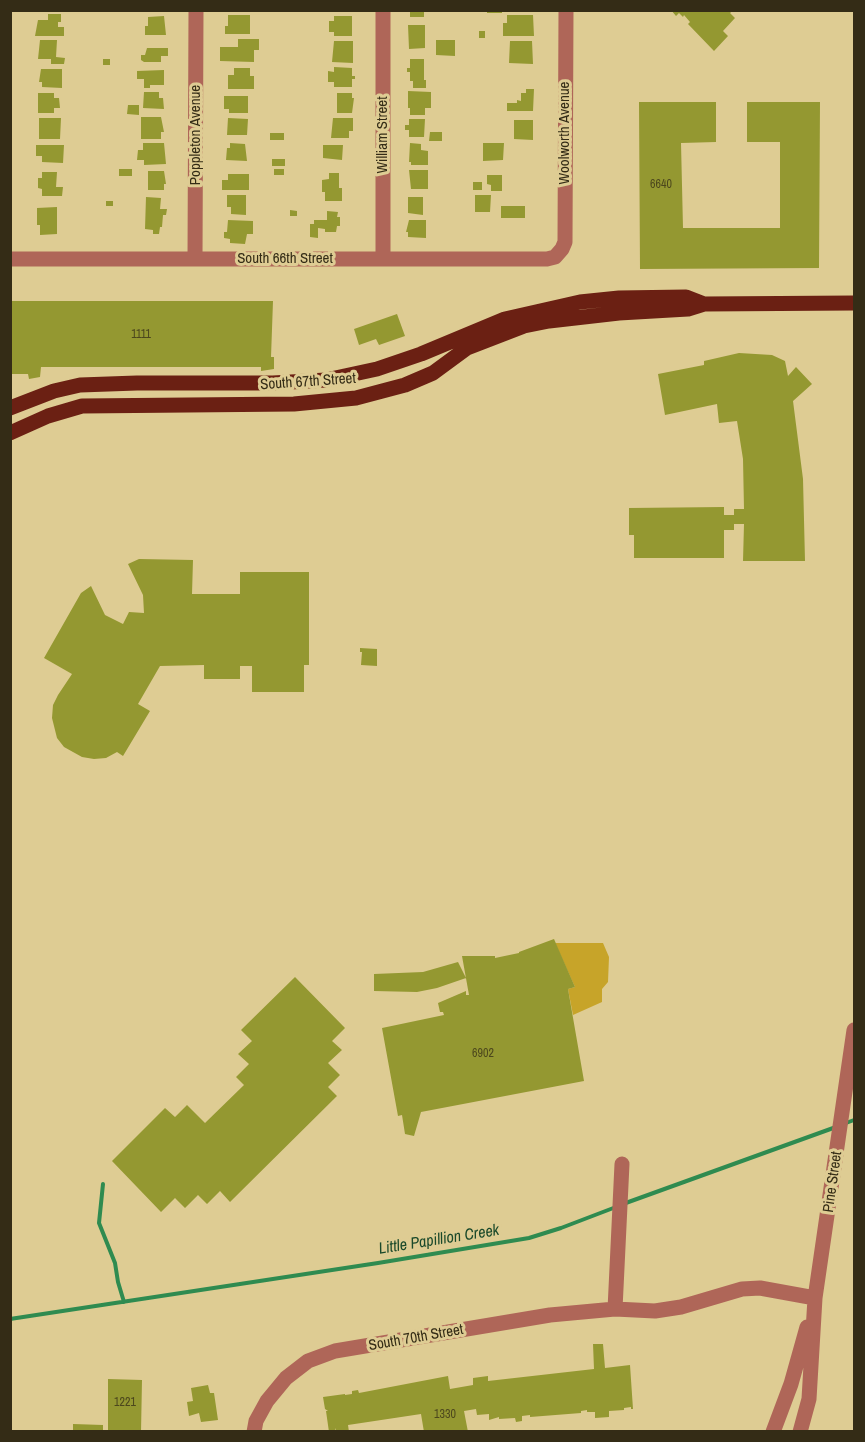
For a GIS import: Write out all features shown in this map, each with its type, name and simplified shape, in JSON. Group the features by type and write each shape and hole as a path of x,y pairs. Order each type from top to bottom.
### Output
{"main road":[{"name":"South 67th Street","path":"10,408 62,389 80,386 326,380 377,369 421,354 487,326 548,308 580,302 643,297 686,297 704,304"},
{"name":"South 67th Street","path":"10,433 48,416 82,406 294,404 356,398 405,385 424,377 433,373 466,348 524,326 568,318 688,309 704,304 855,303"},
{"path":"26,425 36,412 93,392 108,384"}],"street":[{"name":"Poppleton Avenue","path":"195,260 196,10"},
{"name":"William Street","path":"382,10 382,259"},
{"name":"Woolworth Avenue","path":"558,254 565,242 566,10"},
{"name":"South 66th Street","path":"10,259 547,259 558,254"},
{"name":"Pine Street","path":"800,1431 809,1399 815,1298 855,1030"},
{"path":"615,1309 622,1164"},
{"name":"South 70th Street","path":"254,1431 256,1421 267,1401 286,1378 308,1362 335,1351 550,1315 615,1309 655,1311 681,1307 742,1289 760,1288 815,1298"},
{"name":"Pine Street","path":"773,1431 791,1384 815,1298"}],"shaded area":[{"path":"555,943 603,943 609,957 608,982 602,989 602,1002 573,1015 568,989 575,987"}],"building":[{"path":"410,10 424,10 424,17 410,17"},
{"path":"487,10 502,10 502,13 487,13"},
{"path":"671,10 733,10 730,13 735,18 723,31 728,36 714,51 688,24 690,22 684,15 683,17 679,13 676,16"},
{"path":"48,14 61,14 58,27 64,27 64,36 35,36 38,20 48,20"},
{"path":"228,15 250,15 250,34 225,34"},
{"path":"507,15 533,15 534,36 503,36 503,23 507,23"},
{"path":"164,16 166,35 145,35 148,17"},
{"path":"334,16 352,16 352,36 334,36 334,32 329,32 329,21 334,21"},
{"path":"408,25 425,25 425,48 409,49"},
{"path":"479,31 485,31 485,38 479,38"},
{"path":"238,39 259,39 259,50 254,50 254,62 220,61 220,47 238,47"},
{"path":"40,40 57,40 56,57 65,58 64,64 51,64 51,59 38,59"},
{"path":"436,40 455,40 455,56 436,55"},
{"path":"334,41 353,41 353,63 332,62"},
{"path":"510,41 532,41 533,64 509,63"},
{"path":"147,48 168,48 168,56 161,56 161,62 144,62 141,60 141,55 145,55"},
{"path":"103,59 110,59 110,65 103,65"},
{"path":"410,59 424,59 426,88 413,88 410,72 407,72 407,68 410,68"},
{"path":"334,67 352,68 352,76 355,76 355,79 352,79 352,87 334,87 334,82 328,82 328,71 334,72"},
{"path":"234,68 250,68 250,76 254,76 254,89 228,89 228,75 234,75"},
{"path":"41,69 62,69 62,88 42,87 42,82 39,82"},
{"path":"164,70 164,85 150,85 150,88 144,88 144,79 137,79 137,71"},
{"path":"526,89 534,89 533,111 507,111 507,103 521,101 521,93 526,93"},
{"path":"408,91 431,92 431,108 425,108 425,115 410,115"},
{"path":"144,92 159,92 159,98 163,98 164,109 143,108"},
{"path":"38,93 54,93 54,98 59,98 60,108 54,108 54,113 38,113"},
{"path":"337,93 352,93 352,98 354,98 352,113 337,113"},
{"path":"224,96 248,96 248,113 229,113 229,109 224,109"},
{"path":"639,102 716,102 716,142 681,143 683,228 780,228 780,142 747,142 747,102 820,102 819,268 640,269"},
{"path":"128,105 139,105 139,115 127,114"},
{"path":"141,117 161,117 164,132 161,132 161,139 141,139"},
{"path":"39,118 61,118 60,139 39,139"},
{"path":"228,118 248,119 247,135 227,135"},
{"path":"333,118 353,118 353,131 349,131 349,138 331,138"},
{"path":"409,119 425,119 424,137 409,137 409,130 405,130 405,125 409,125"},
{"path":"514,120 533,120 533,140 514,139"},
{"path":"430,132 442,132 442,141 429,141"},
{"path":"270,133 284,133 284,140 270,140"},
{"path":"143,143 164,143 166,164 144,165 144,160 137,160 138,150 143,150"},
{"path":"230,143 245,144 247,161 226,160"},
{"path":"410,143 421,144 421,150 428,151 428,165 411,165 409,162"},
{"path":"483,143 504,143 503,160 483,161"},
{"path":"36,145 64,145 63,163 42,162 42,156 36,156"},
{"path":"323,145 343,145 342,160 323,158"},
{"path":"272,159 285,159 285,166 272,166"},
{"path":"119,169 132,169 132,176 119,176"},
{"path":"274,169 284,169 284,175 274,175"},
{"path":"409,170 428,170 428,189 411,189"},
{"path":"148,171 164,171 166,184 164,184 164,190 148,190"},
{"path":"42,172 57,172 56,187 63,187 62,196 42,196 42,189 38,188 38,178 42,178"},
{"path":"329,173 339,173 342,201 325,201 322,180 329,179"},
{"path":"228,174 249,174 249,190 222,190 222,180 228,180"},
{"path":"487,175 502,175 502,191 491,191 491,185 487,184"},
{"path":"473,182 482,182 482,190 473,190"},
{"path":"227,195 246,195 246,215 231,214 231,207 227,207"},
{"path":"475,195 491,195 490,212 475,212"},
{"path":"146,197 161,198 160,209 167,209 166,215 163,215 159,234 153,234 153,230 145,229"},
{"path":"408,197 423,197 423,215 408,213"},
{"path":"106,201 113,201 113,206 106,206"},
{"path":"501,206 525,206 525,218 501,218"},
{"path":"57,207 57,234 40,235 40,225 37,225 37,208"},
{"path":"290,210 297,211 297,216 290,216"},
{"path":"327,211 338,212 340,226 337,226 336,232 325,232 325,229 318,228 318,238 310,237 310,224 314,224 314,220 327,220"},
{"path":"228,220 253,221 253,234 247,234 245,244 230,243 230,239 224,238"},
{"path":"409,220 426,220 426,238 408,237 408,232 406,232"},
{"path":"10,301 273,301 271,357 274,357 274,369 261,371 261,367 41,367 40,377 29,379 28,374 10,374"},
{"path":"397,314 405,336 379,345 376,339 359,345 354,329"},
{"path":"739,353 772,355 785,361 788,376 796,367 812,384 793,401 803,479 805,561 743,561 744,524 734,524 734,530 724,530 724,558 634,558 634,535 629,535 629,508 724,507 724,515 734,515 734,509 744,509 743,459 737,421 719,423 717,404 665,415 658,374 704,365 704,361"},
{"path":"139,559 193,560 192,594 240,594 240,572 309,572 309,665 304,665 304,692 252,692 252,666 240,666 240,679 204,679 204,665 160,666 138,704 150,711 123,756 117,752 106,758 94,759 82,757 64,747 57,738 52,718 53,705 72,674 44,658 81,593 91,586 105,615 123,624 129,612 144,613 143,595 128,564"},
{"path":"360,648 377,649 377,666 361,665"},
{"path":"554,939 575,987 568,989 584,1081 421,1112 414,1136 405,1134 402,1115 398,1116 382,1028 444,1015 440,1012 438,1003 466,991 466,995 469,995 462,956 495,956 495,958 519,953"},
{"path":"458,962 466,978 417,992 374,991 374,974 423,972"},
{"path":"295,977 345,1028 332,1041 342,1050 328,1063 340,1075 328,1087 337,1096 230,1202 220,1191 207,1204 198,1195 185,1208 175,1198 161,1212 112,1161 165,1108 175,1117 187,1105 205,1123 244,1085 236,1077 249,1064 238,1054 252,1041 241,1030"},
{"path":"593,1344 603,1344 605,1368 630,1365 633,1409 631,1407 609,1411 609,1417 595,1418 595,1412 587,1412 587,1410 581,1413 530,1417 530,1415 522,1416 522,1421 516,1422 515,1418 499,1419 499,1417 489,1420 489,1414 477,1415 476,1409 464,1411 468,1432 424,1432 421,1414 348,1425 349,1432 336,1432 336,1428 335,1431 329,1432 326,1411 328,1411 325,1409 323,1397 352,1394 352,1391 358,1390 359,1393 448,1376 450,1389 473,1385 473,1378 488,1376 488,1381 594,1369"},
{"path":"108,1379 142,1380 141,1432 108,1432"},
{"path":"208,1385 210,1393 214,1393 218,1420 201,1422 199,1413 189,1416 187,1402 193,1401 191,1388"},
{"path":"73,1424 103,1425 103,1432 73,1432"}],"waterway":[{"name":"Little Papillion Creek","path":"846,1123 854,1120"},
{"name":"Little Papillion Creek","path":"623,1204 836,1127"},
{"path":"103,1184 99,1223 115,1263 124,1302"},
{"name":"Little Papillion Creek","path":"10,1319 529,1238 616,1207"}]}
